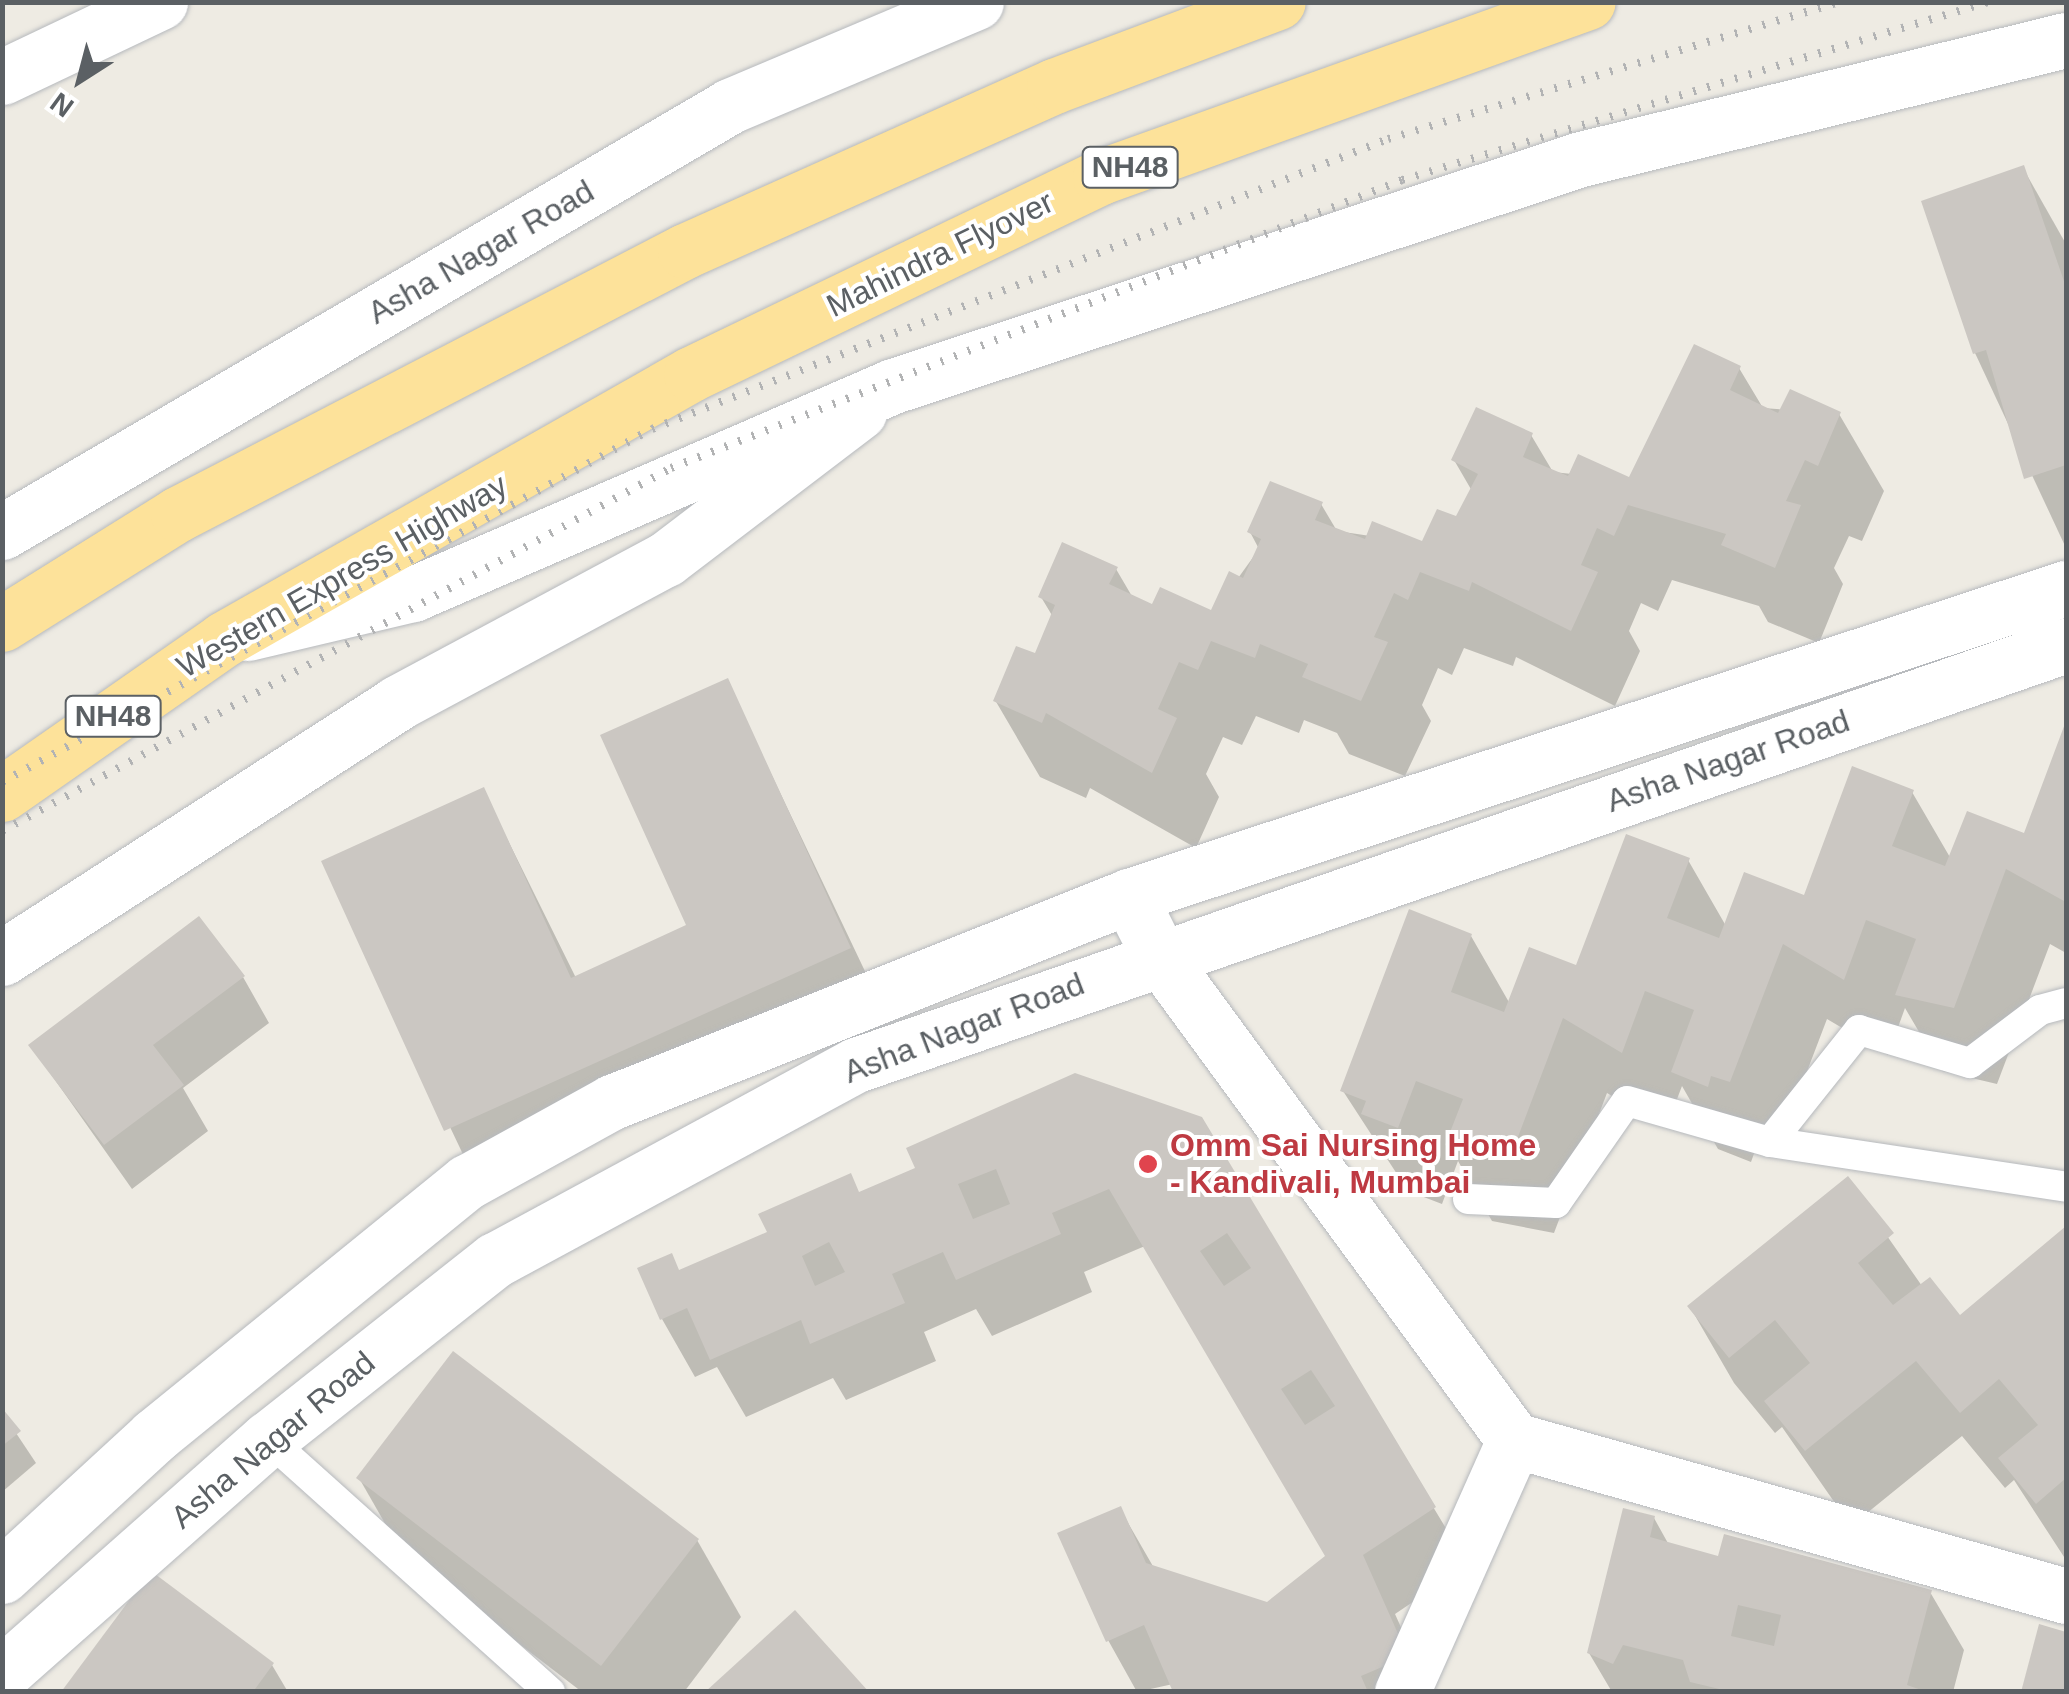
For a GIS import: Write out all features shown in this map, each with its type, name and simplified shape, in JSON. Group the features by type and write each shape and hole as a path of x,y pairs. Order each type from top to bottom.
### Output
{"highway":[{"path":"2,624 178,514 684,251 1054,86 1278,2"},
{"name":"Mahindra Flyover","path":"691,374 1100,178 1588,2"},
{"name":"Western Express Highway","path":"2,794 224,638 691,374"}],"street":[{"path":"2,76 160,2"},
{"name":"Asha Nagar Road","path":"2,532 730,106 976,2"},
{"path":"224,638 412,594 893,386 1581,158 2066,40"},
{"path":"2,958 397,703 666,559 893,386"},
{"name":"Asha Nagar Road","path":"2,1576 154,1436 467,1182 612,1102 1129,896 2066,588"},
{"name":"Asha Nagar Road","path":"2,1674 268,1439 494,1260 586,1206 856,1065 1159,956 2066,645"},
{"path":"1129,896 1159,956 1514,1440 2066,1596"},
{"path":"1402,1692 1514,1440"}],"lane":[{"path":"1770,1142 1859,1030 1970,1063 2040,1010 2066,1003"},
{"path":"1468,1199 1556,1202 1627,1100 1770,1142 2066,1187"},
{"path":"268,1439 550,1692"}],"building":[{"path":"2024,165 2066,287 2066,465 2024,479 1986,350 1973,354 1921,201"},
{"path":"1694,344 1741,366 1730,390 1778,413 1790,389 1841,412 1818,466 1805,460 1786,501 1801,505 1775,568 1721,545 1726,534 1628,505 1614,536 1597,528 1581,565 1598,572 1571,631 1472,582 1469,591 1420,572 1408,600 1394,593 1374,637 1388,642 1361,701 1302,677 1308,664 1260,644 1255,658 1211,641 1198,670 1179,662 1158,709 1177,718 1152,773 1046,713 1042,723 993,701 1016,646 1035,653 1055,605 1038,597 1062,542 1118,567 1109,584 1152,604 1160,587 1211,610 1229,571 1243,578 1261,539 1247,532 1270,481 1323,502 1315,520 1365,539 1372,521 1422,541 1437,509 1456,516 1478,474 1451,460 1476,407 1533,433 1523,457 1568,476 1578,454 1629,477"},
{"path":"728,678 851,948 444,1131 321,861 484,787 571,978 686,925 600,735"},
{"path":"2066,721 2064,901 2006,869 1954,1008 1895,995 1916,939 1866,920 1844,980 1783,944 1730,1082 1711,1076 1708,1087 1671,1072 1694,1010 1645,991 1622,1053 1563,1018 1510,1158 1445,1145 1463,1099 1416,1081 1398,1128 1361,1114 1366,1101 1340,1091 1409,909 1472,934 1451,992 1504,1012 1529,947 1576,965 1626,834 1690,858 1667,918 1719,938 1744,872 1804,895 1852,766 1914,790 1892,846 1945,866 1967,811 2024,833"},
{"path":"199,916 245,976 153,1045 184,1085 104,1145 28,1045"},
{"path":"1075,1073 1202,1117 1436,1507 1363,1555 1408,1656 1361,1676 1368,1692 1173,1692 1144,1625 1106,1642 1057,1533 1121,1506 1146,1563 1267,1602 1325,1556 1109,1189 1052,1213 1061,1234 956,1280 943,1252 892,1274 905,1303 810,1344 801,1320 710,1360 687,1308 660,1320 637,1268 672,1253 679,1270 767,1232 758,1214 851,1173 859,1192 915,1168 906,1148","holes":["996,1169 1010,1204 973,1219 958,1184","1227,1233 1251,1268 1224,1286 1200,1251","829,1242 845,1272 815,1286 802,1256","1311,1370 1335,1406 1305,1425 1281,1389"]},
{"path":"1848,1176 1894,1233 1858,1263 1893,1305 1930,1277 1960,1315 2066,1226 2066,1478 2036,1504 1998,1458 2038,1425 1999,1379 1960,1413 1916,1361 1805,1451 1764,1401 1810,1363 1775,1320 1729,1358 1687,1306"},
{"path":"453,1351 699,1539 601,1666 356,1478"},
{"path":"2,1408 21,1431 2,1446"},
{"path":"1623,1508 1655,1516 1650,1537 1718,1556 1724,1534 1932,1590 1907,1685 1927,1692 1732,1692 1690,1682 1683,1660 1623,1645 1613,1664 1587,1653","holes":["1738,1605 1781,1615 1774,1646 1731,1636"]},
{"path":"151,1571 274,1663 253,1692 61,1692"},
{"path":"795,1610 869,1692 705,1692"},
{"path":"2039,1624 2066,1632 2066,1692 2021,1692"}],"railway":[{"path":"2,782 652,429 1388,139 1839,2"},
{"path":"2,831 671,468 1402,180 1988,2"}],"place":[{"name":"Omm Sai Nursing Home - Kandivali, Mumbai","path":"1148,1164"}]}
